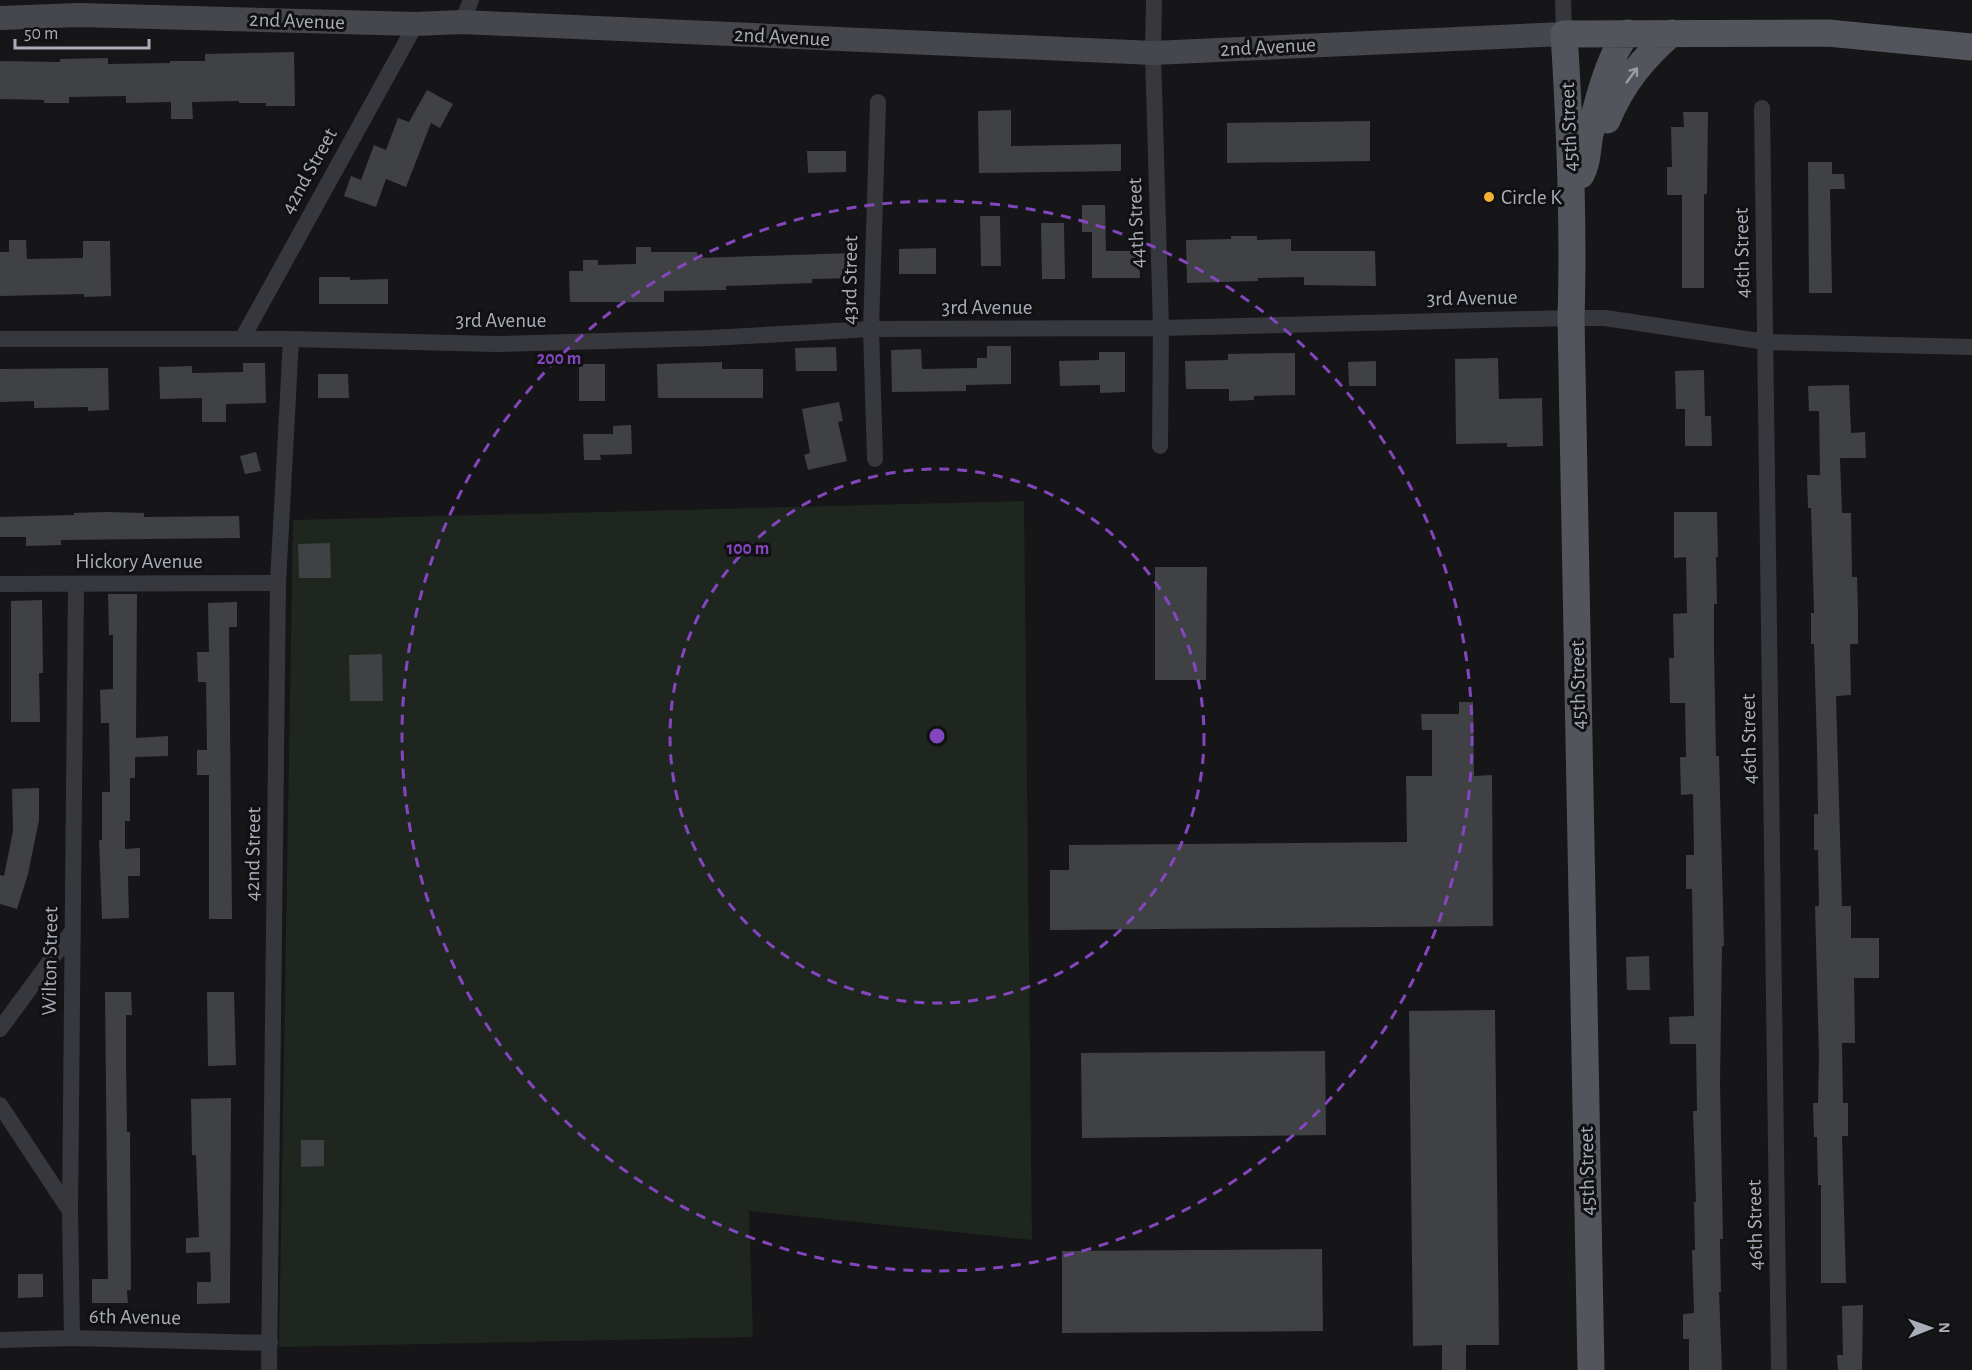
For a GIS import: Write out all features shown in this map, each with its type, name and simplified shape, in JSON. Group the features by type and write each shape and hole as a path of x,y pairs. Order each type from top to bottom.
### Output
{"main road":[{"name":"2nd Avenue","path":"0,18 79,7 416,24 462,22 1153,53 1564,34"},
{"path":"1571,195 1587,163 1591,132 1613,55 1619,42 1628,33"},
{"path":"1587,163 1597,155 1604,128 1629,78 1648,53 1672,33"},
{"path":"1564,34 1828,33 1972,47"},
{"name":"45th Street","path":"1564,34 1571,195 1571,318 1591,1370"}],"street":[{"path":"462,22 471,0"},
{"name":"44th Street","path":"1154,0 1153,53 1161,328 1160,446"},
{"name":"45th Street","path":"1563,0 1564,34"},
{"name":"42nd Street","path":"243,339 416,24"},
{"name":"43rd Street","path":"875,459 871,329 878,102"},
{"name":"46th Street","path":"1762,108 1779,1370"},
{"name":"3rd Avenue","path":"0,339 291,339 497,344 711,338 871,329 1161,328 1605,318 1766,342 1972,346"},
{"name":"42nd Street","path":"269,1370 278,583 291,339"},
{"name":"Hickory Avenue","path":"0,584 278,583"},
{"name":"Wilton Street","path":"72,1338 70,1211 76,585"},
{"path":"0,1029 73,930"},
{"path":"0,1105 70,1211"},
{"name":"6th Avenue","path":"0,1340 72,1338 270,1343"}],"shaded area":[{"path":"1024,501 1032,1240 749,1211 753,1337 279,1347 293,520"}],"building":[{"path":"294,52 295,106 266,106 266,103 239,103 239,101 192,102 193,119 171,119 171,102 126,103 126,96 69,97 69,103 0,99 0,61 60,62 60,59 108,58 108,64 170,63 170,61 205,61 205,54"},
{"path":"427,90 453,104 440,128 431,123 406,187 386,179 376,207 344,196 351,176 361,180 374,145 386,150 398,118 409,122"},
{"path":"1011,110 1011,146 1121,144 1121,171 979,173 978,111"},
{"path":"1683,112 1708,112 1707,194 1704,194 1704,288 1682,288 1682,195 1667,195 1667,167 1672,167 1671,127 1684,127"},
{"path":"1370,121 1370,161 1227,163 1227,123"},
{"path":"807,151 846,151 846,172 808,173"},
{"path":"1808,162 1832,162 1832,174 1844,174 1845,189 1830,189 1832,293 1809,293"},
{"path":"1082,205 1105,205 1106,251 1139,251 1140,278 1092,278 1092,232 1082,232"},
{"path":"980,216 1000,216 1001,266 981,266"},
{"path":"1041,223 1064,223 1065,279 1042,279"},
{"path":"1231,236 1257,236 1257,240 1291,239 1291,251 1375,251 1376,286 1304,285 1304,277 1187,283 1186,240 1231,239"},
{"path":"9,240 26,240 27,259 83,258 83,241 110,241 111,296 84,297 84,294 0,296 0,252 9,252"},
{"path":"636,247 651,247 651,252 697,252 698,258 853,253 853,278 812,279 812,283 726,286 726,290 664,291 664,302 570,302 569,271 583,271 583,260 598,260 598,265 636,264"},
{"path":"936,248 936,274 899,274 899,249"},
{"path":"319,277 350,277 350,280 388,279 388,304 319,304"},
{"path":"987,346 1011,346 1011,384 966,385 966,391 892,392 891,350 921,349 922,369 977,368 977,358 987,358"},
{"path":"836,347 837,371 796,371 795,348"},
{"path":"1099,352 1125,352 1125,392 1100,393 1100,385 1060,386 1059,361 1099,360"},
{"path":"1295,353 1295,395 1254,396 1254,400 1229,401 1229,389 1186,389 1185,361 1228,360 1228,354"},
{"path":"1498,358 1499,399 1542,398 1543,446 1507,447 1507,443 1456,444 1455,359"},
{"path":"1376,361 1376,386 1349,386 1348,362"},
{"path":"722,362 722,369 763,369 763,398 658,398 657,364"},
{"path":"243,363 265,363 266,403 226,404 226,422 202,422 202,398 160,399 159,367 192,366 192,373 243,372"},
{"path":"579,364 605,364 605,401 579,401"},
{"path":"108,368 109,410 88,411 88,407 34,408 34,401 0,402 0,369"},
{"path":"1704,370 1705,416 1711,416 1712,446 1685,446 1685,409 1676,409 1675,371"},
{"path":"318,374 348,374 349,398 318,398"},
{"path":"1849,385 1851,433 1865,432 1866,458 1840,458 1842,513 1851,513 1852,577 1857,577 1858,612 1858,644 1850,644 1851,695 1836,696 1842,906 1851,906 1851,938 1879,938 1879,978 1854,978 1855,1043 1842,1043 1843,1103 1848,1103 1848,1136 1842,1136 1846,1283 1821,1283 1821,1185 1818,1185 1817,1137 1814,1137 1813,1103 1818,1103 1819,1055 1815,906 1819,906 1818,850 1814,850 1814,814 1818,814 1817,745 1814,644 1811,644 1811,613 1814,613 1811,508 1808,508 1807,475 1820,475 1819,411 1809,411 1808,386"},
{"path":"839,402 843,421 838,422 847,461 808,470 804,455 810,453 802,409"},
{"path":"631,425 632,454 600,455 601,460 584,460 583,434 613,434 613,426"},
{"path":"256,452 261,471 245,474 240,456"},
{"path":"106,512 144,513 144,517 239,516 240,538 61,540 61,545 26,546 26,537 0,537 0,517"},
{"path":"1674,512 1717,512 1717,604 1714,604 1714,649 1724,946 1722,946 1720,1084 1723,1239 1720,1239 1721,1292 1719,1292 1722,1370 1689,1370 1689,1339 1683,1339 1683,1314 1694,1313 1692,1250 1695,1250 1694,1202 1696,1202 1693,1111 1697,1111 1696,1044 1670,1044 1669,1017 1694,1016 1692,889 1686,889 1686,855 1694,855 1693,794 1681,795 1680,757 1686,757 1685,703 1670,703 1669,658 1674,658 1673,614 1687,613 1686,557 1674,558"},
{"path":"330,543 331,578 299,578 298,544"},
{"path":"1155,567 1207,567 1206,680 1155,680"},
{"path":"108,594 137,594 136,738 168,736 168,756 135,757 135,778 130,778 130,821 125,821 125,849 140,848 140,876 128,876 129,918 102,919 99,840 102,840 102,792 110,792 109,723 101,723 100,690 113,689 113,635 109,635"},
{"path":"42,600 43,673 39,673 40,722 11,722 11,601"},
{"path":"237,602 237,627 229,627 232,919 209,919 209,775 197,775 197,750 207,750 206,682 198,682 197,652 209,652 208,603"},
{"path":"382,654 383,701 350,701 349,655"},
{"path":"1459,702 1473,702 1474,776 1492,775 1493,926 1050,930 1050,870 1069,870 1069,845 1407,842 1406,776 1432,776 1432,730 1422,730 1421,714 1459,714"},
{"path":"39,788 39,820 28,874 17,909 0,904 0,875 4,876 13,831 12,789"},
{"path":"1649,956 1650,990 1627,990 1626,957"},
{"path":"105,992 131,992 132,1015 126,1015 127,1132 130,1132 131,1290 127,1290 128,1303 92,1303 92,1279 108,1279"},
{"path":"207,992 234,992 236,1065 208,1066"},
{"path":"1495,1010 1499,1345 1466,1345 1466,1370 1442,1370 1442,1345 1413,1346 1409,1011"},
{"path":"1325,1051 1326,1135 1082,1138 1081,1053"},
{"path":"231,1098 230,1303 197,1304 197,1282 211,1282 210,1252 186,1253 186,1238 199,1237 196,1155 192,1155 191,1099"},
{"path":"301,1140 324,1140 324,1166 301,1167"},
{"path":"1322,1249 1323,1331 1062,1333 1062,1251"},
{"path":"18,1274 43,1274 43,1297 18,1298"},
{"path":"1863,1305 1862,1370 1838,1370 1837,1355 1843,1355 1842,1306"}],"place":[{"name":"Circle K","path":"1489,197"}]}
